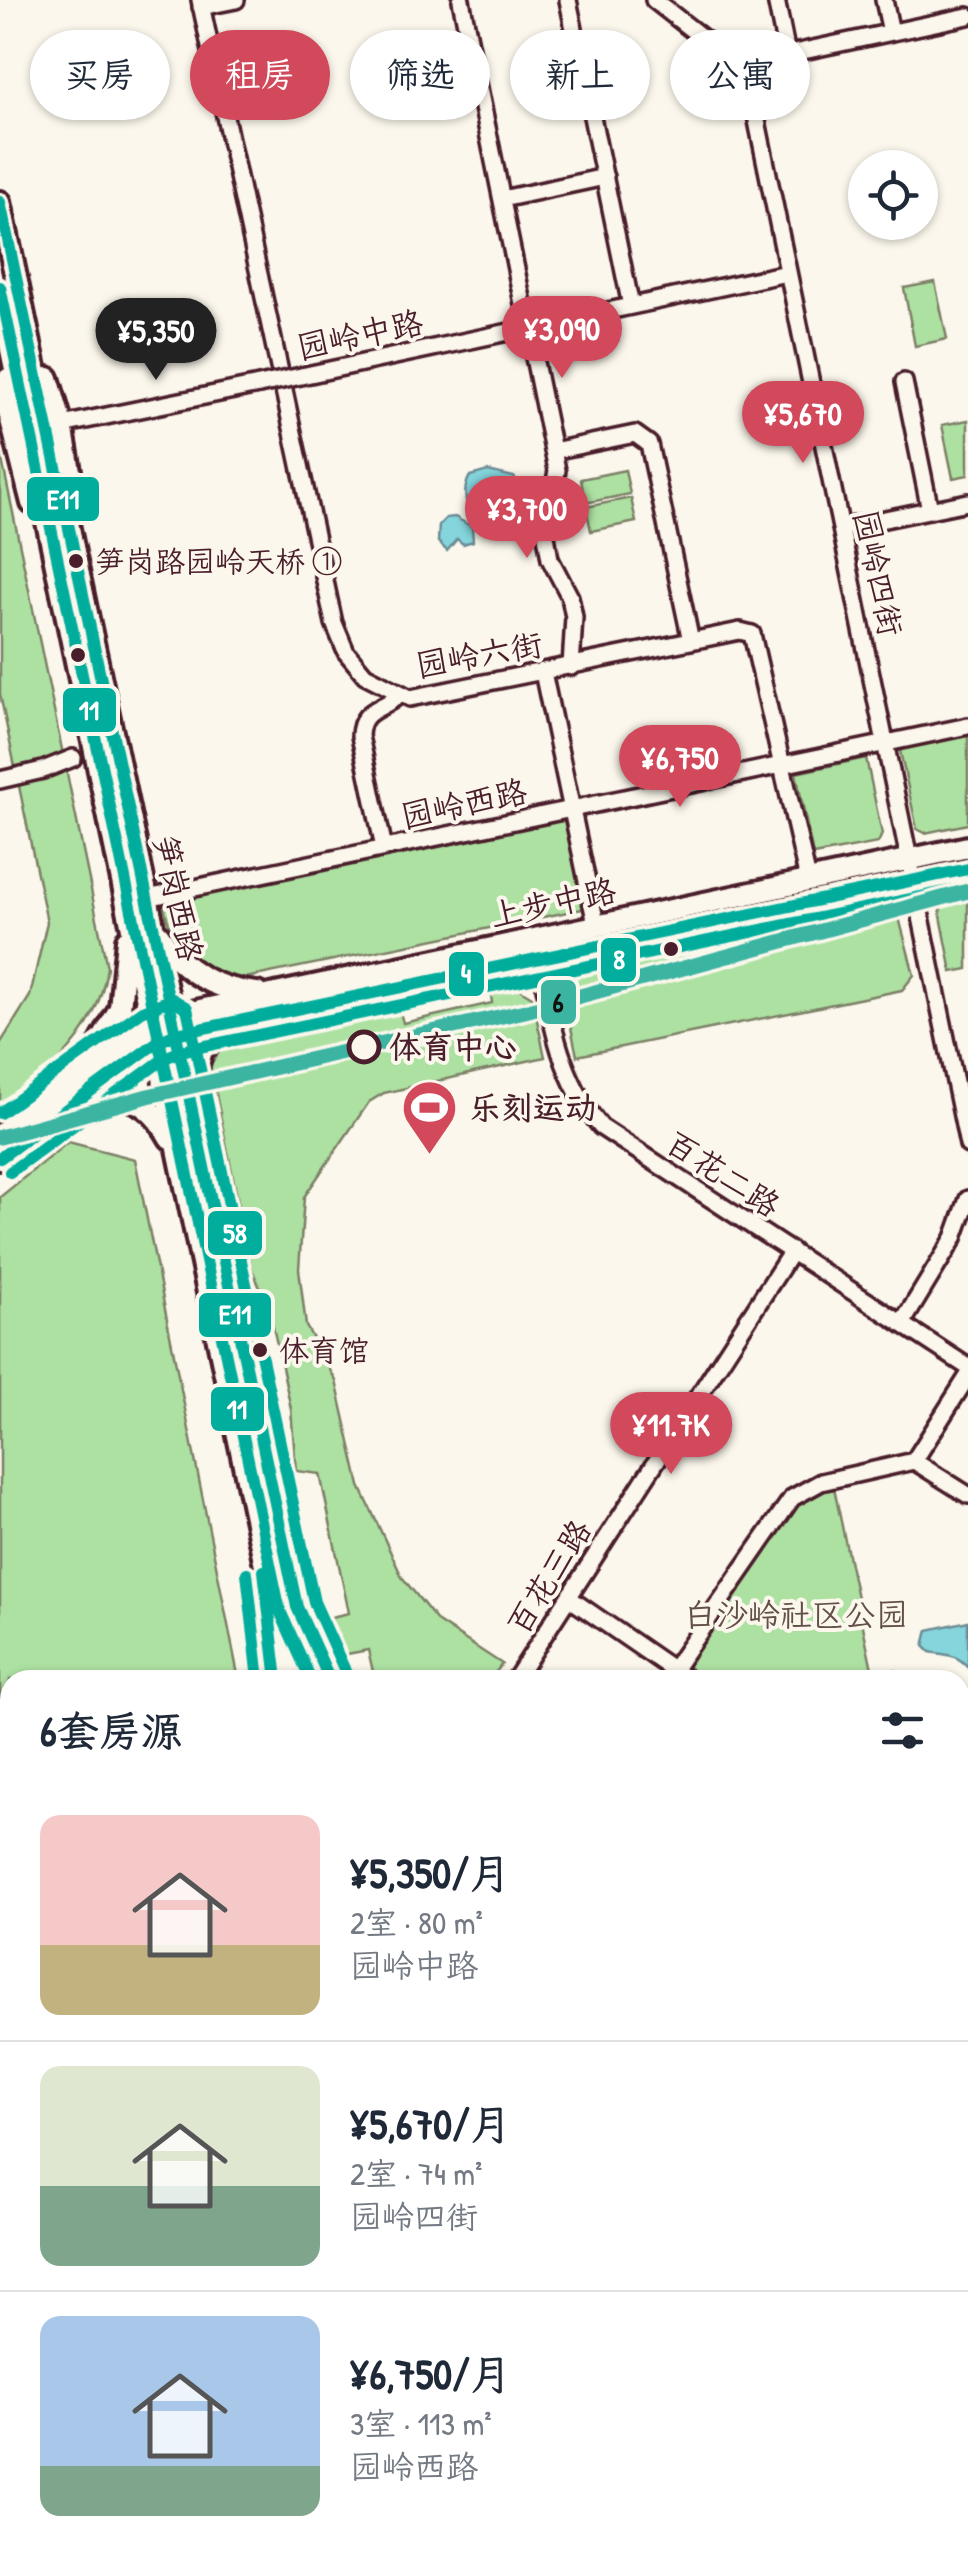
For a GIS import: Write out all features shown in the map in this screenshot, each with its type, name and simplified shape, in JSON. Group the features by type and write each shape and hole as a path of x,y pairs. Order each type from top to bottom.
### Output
{"main road":[{"name":"笋岗西路","path":"0,202 17,330 66,562 147,898 148,937 164,1030 174,1146 287,1670"},
{"name":"笋岗西路","path":"0,297 17,330"},
{"path":"17,330 62,425 75,496 66,562"},
{"path":"17,330 7,437 31,501 66,562"},
{"name":"笋岗西路","path":"66,562 128,913 148,937"},
{"name":"上步中路","path":"164,1030 274,995 968,848"},
{"name":"上步中路","path":"164,1030 247,1020 540,960 910,860 968,870"},
{"path":"82,1073 120,1008 128,913"},
{"path":"148,937 206,980 234,990 274,995"},
{"path":"192,1112 191,1088 202,1050 212,1038 247,1020"},
{"name":"笋岗西路","path":"164,1030 192,1112 310,1670"},
{"path":"0,1135 82,1073 164,1030"},
{"path":"0,1158 72,1106 164,1030"},
{"path":"72,1106 109,1096 136,1099 155,1115 174,1146"},
{"path":"200,1266 224,1260"},
{"name":"笋岗西路","path":"296,1606 325,1670"},
{"name":"笋岗西路","path":"272,1610 276,1670"}],"street":[{"path":"200,4 236,0"},
{"path":"461,0 552,447 557,481 546,536 550,559 570,597 574,618 571,667"},
{"path":"568,0 631,306"},
{"path":"654,0 692,30"},
{"path":"776,0 782,30"},
{"path":"884,0 891,32"},
{"name":"园岭六街","path":"200,4 334,624 355,666 375,683 399,695 422,697 740,631 752,634 808,880"},
{"path":"810,49 968,16"},
{"name":"园岭四街","path":"757,120 968,1144"},
{"path":"502,199 604,176"},
{"name":"园岭中路","path":"62,425 787,273"},
{"path":"904,382 930,510"},
{"path":"552,447 635,434 649,444 692,641"},
{"path":"841,528 968,502"},
{"path":"543,672 596,924"},
{"path":"384,848 360,736 361,721 370,710 399,695"},
{"name":"园岭西路","path":"147,898 968,726"},
{"path":"0,780 44,770 73,758"},
{"name":"百花二路","path":"540,960 559,1055 582,1105 601,1127 968,1366"},
{"path":"903,1322 954,1238 968,1198"},
{"name":"百花三路","path":"521,1670 792,1252"},
{"path":"914,1461 968,1376"},
{"path":"568,1598 673,1670 792,1498 839,1477 914,1461 968,1495"}],"green space":[{"path":"935,282 947,339 915,346 904,288"},
{"path":"968,420 968,475 953,478 942,425"},
{"path":"0,450 107,967 94,1013 83,1032 54,1065 0,1109 0,1044 30,996 47,922 0,694"},
{"path":"625,470 630,494 585,503 581,479"},
{"path":"631,498 636,522 591,531 586,507"},
{"path":"968,731 968,824 925,833 917,829 899,746"},
{"path":"866,758 882,834 878,843 813,855 796,773"},
{"path":"568,818 587,908 231,981 204,968 185,952 171,930 163,902"},
{"path":"968,893 968,969 952,972 940,911 951,896"},
{"path":"897,910 914,975 902,990 577,1056 563,989 568,978"},
{"path":"519,989 532,997 545,1057 384,1093 369,1102 304,1197 299,1269 306,1326 336,1381 360,1486 402,1577 438,1622 502,1664 498,1670 373,1670 368,1650 342,1655 331,1617 349,1613 320,1474 296,1471 291,1409 280,1357 269,1310 252,1269 210,1065 222,1048 400,1012 403,1023 492,1003 491,995"},
{"path":"68,1142 135,1159 237,1670 0,1670 0,1197"},
{"name":"白沙岭社区公园","path":"834,1488 872,1670 692,1670 685,1665 788,1512 813,1494"}],"water":[{"path":"488,471 514,477 524,491 514,515 488,531 471,515 466,491 470,476"},
{"path":"455,517 472,527 473,541 463,544 457,539 447,551 438,542 439,525 446,518"},
{"path":"968,1621 968,1667 924,1646 928,1630"}],"transit line":[{"name":"E11","path":"0,202 297,1607 325,1670"},
{"name":"11","path":"0,287 280,1611 307,1670"},
{"name":"4","path":"0,1158 156,1043 176,1034 968,869"},
{"name":"8","path":"10,1172 165,1058 181,1051 968,887"},
{"name":"6","path":"0,1137 148,1096 525,1011 968,891"},
{"name":"58","path":"0,1113 142,1011 172,999 187,1008 314,1602 345,1670"},
{"name":"E11","path":"264,1571 276,1670"},
{"name":"11","path":"247,1573 258,1670"}],"place":[{"name":"笋岗路园岭天桥 ①","path":"76,561"},
{"name":"体育中心","path":"364,1047"},
{"name":"乐刻运动","path":"430,1157"},
{"name":"体育馆","path":"260,1350"}]}
